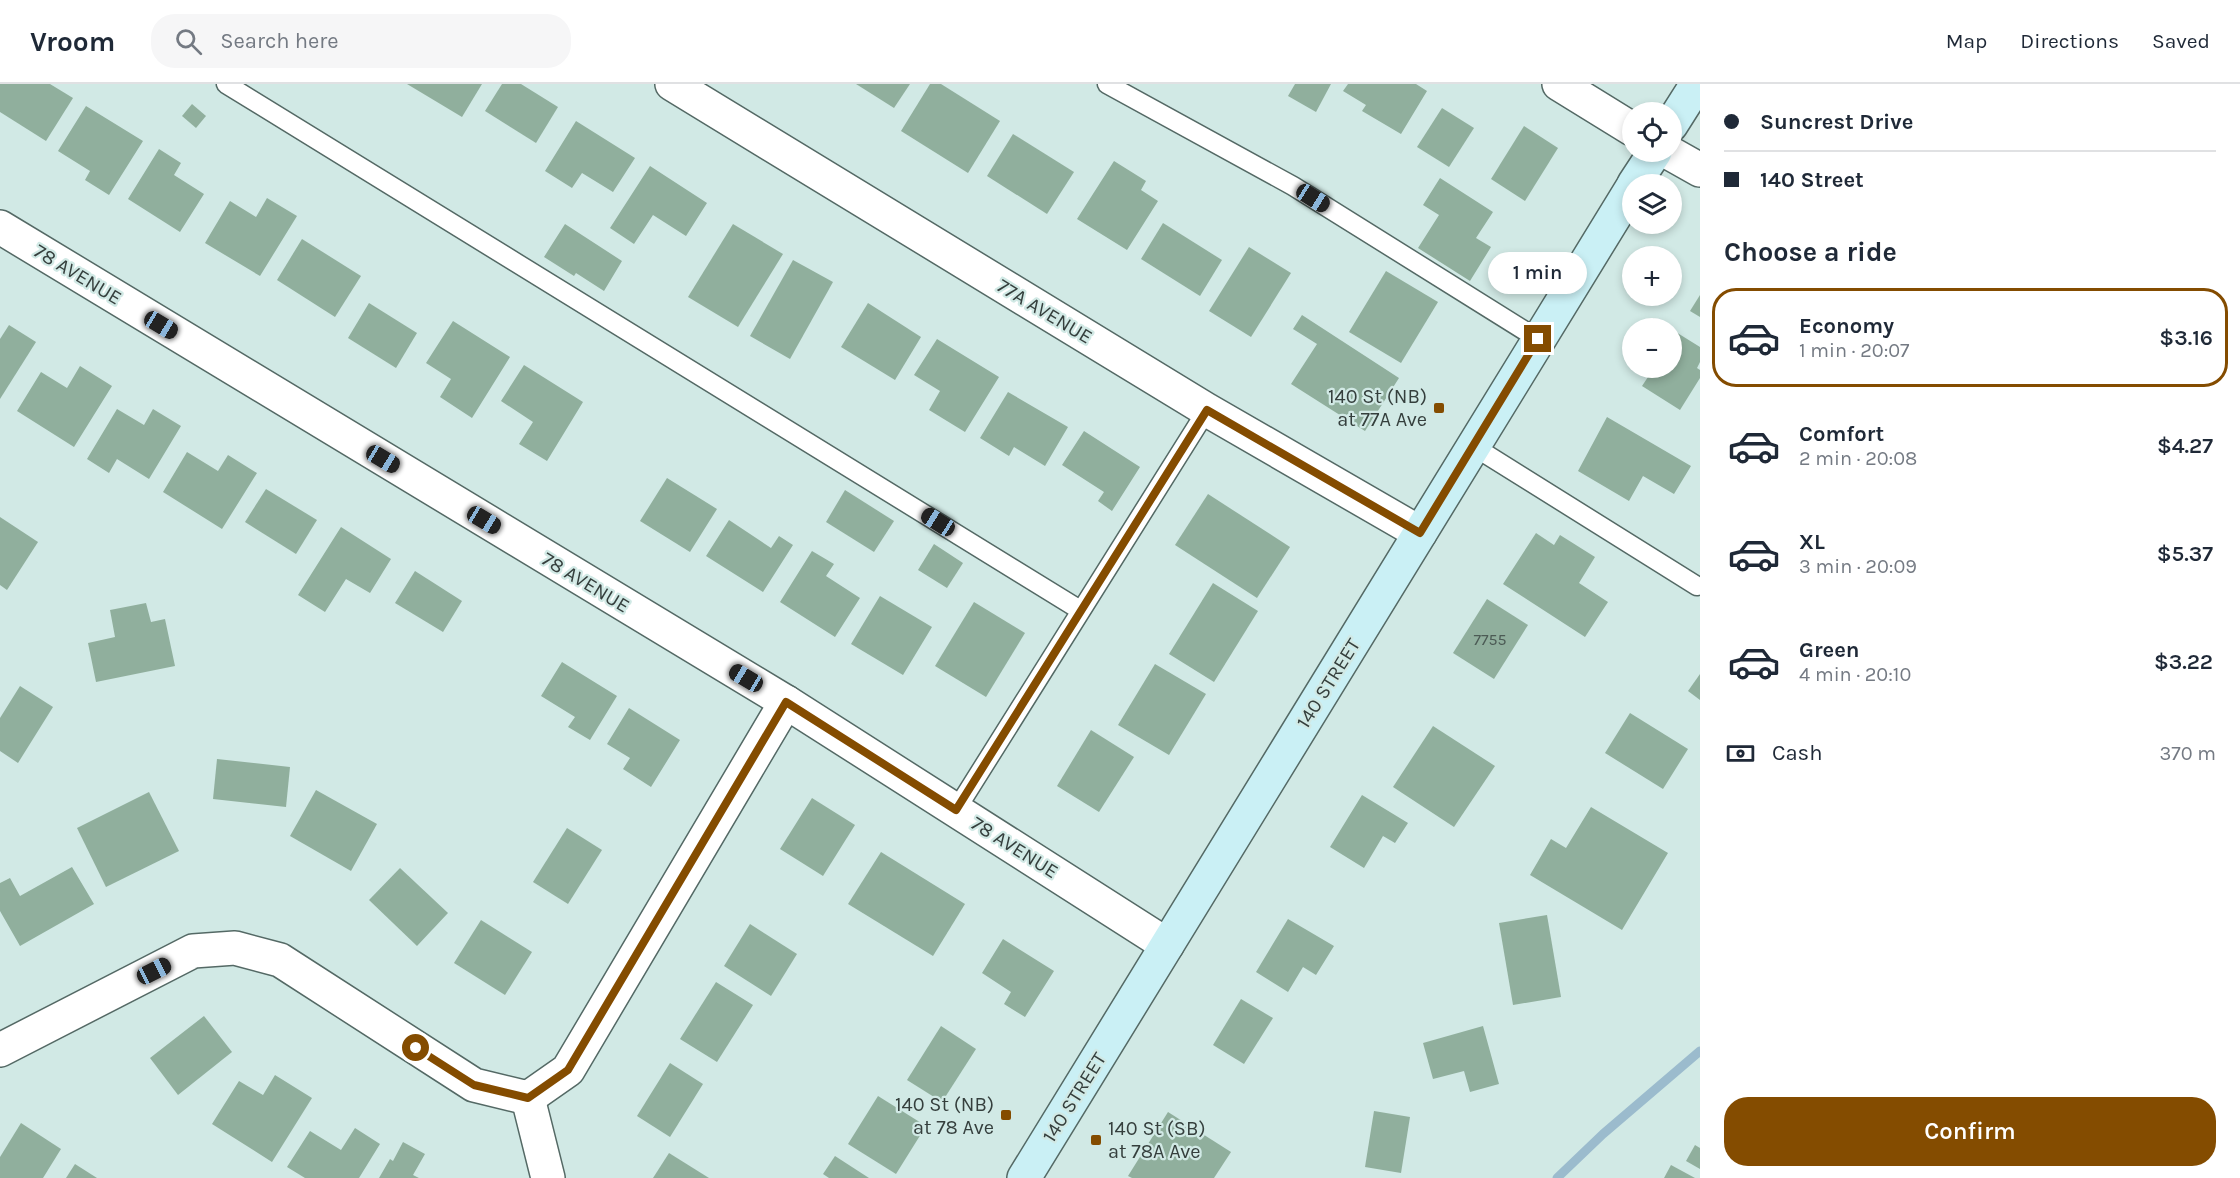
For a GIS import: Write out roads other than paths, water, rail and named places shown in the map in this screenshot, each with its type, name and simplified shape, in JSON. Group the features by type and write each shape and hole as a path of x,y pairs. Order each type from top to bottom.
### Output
{"main road":[{"path":"1682,108 1697,84"},
{"name":"140 STREET","path":"1024,1178 1622,204"}],"street":[{"name":"77A AVENUE","path":"672,84 1207,410 1420,533"},
{"path":"1559,84 1622,123"},
{"path":"1682,160 1700,170"},
{"name":"78 AVENUE","path":"0,227 786,702 1167,945"},
{"path":"0,1050 193,951 235,948 280,960 474,1085 528,1098 568,1070 786,702"},
{"path":"528,1098 548,1178"}],"lane":[{"path":"226,84 1080,610"},
{"path":"1107,84 1293,186 1538,339"},
{"path":"956,810 1207,410"},
{"path":"1473,446 1698,586"}],"waterway":[{"path":"1557,1178 1603,1134 1700,1051"}],"place":[{"name":"140 St (NB) at 77A Ave","path":"1439,408"},
{"name":"140 St (NB) at 78 Ave","path":"1006,1115"},
{"name":"140 St (SB) at 78A Ave","path":"1096,1140"}]}
